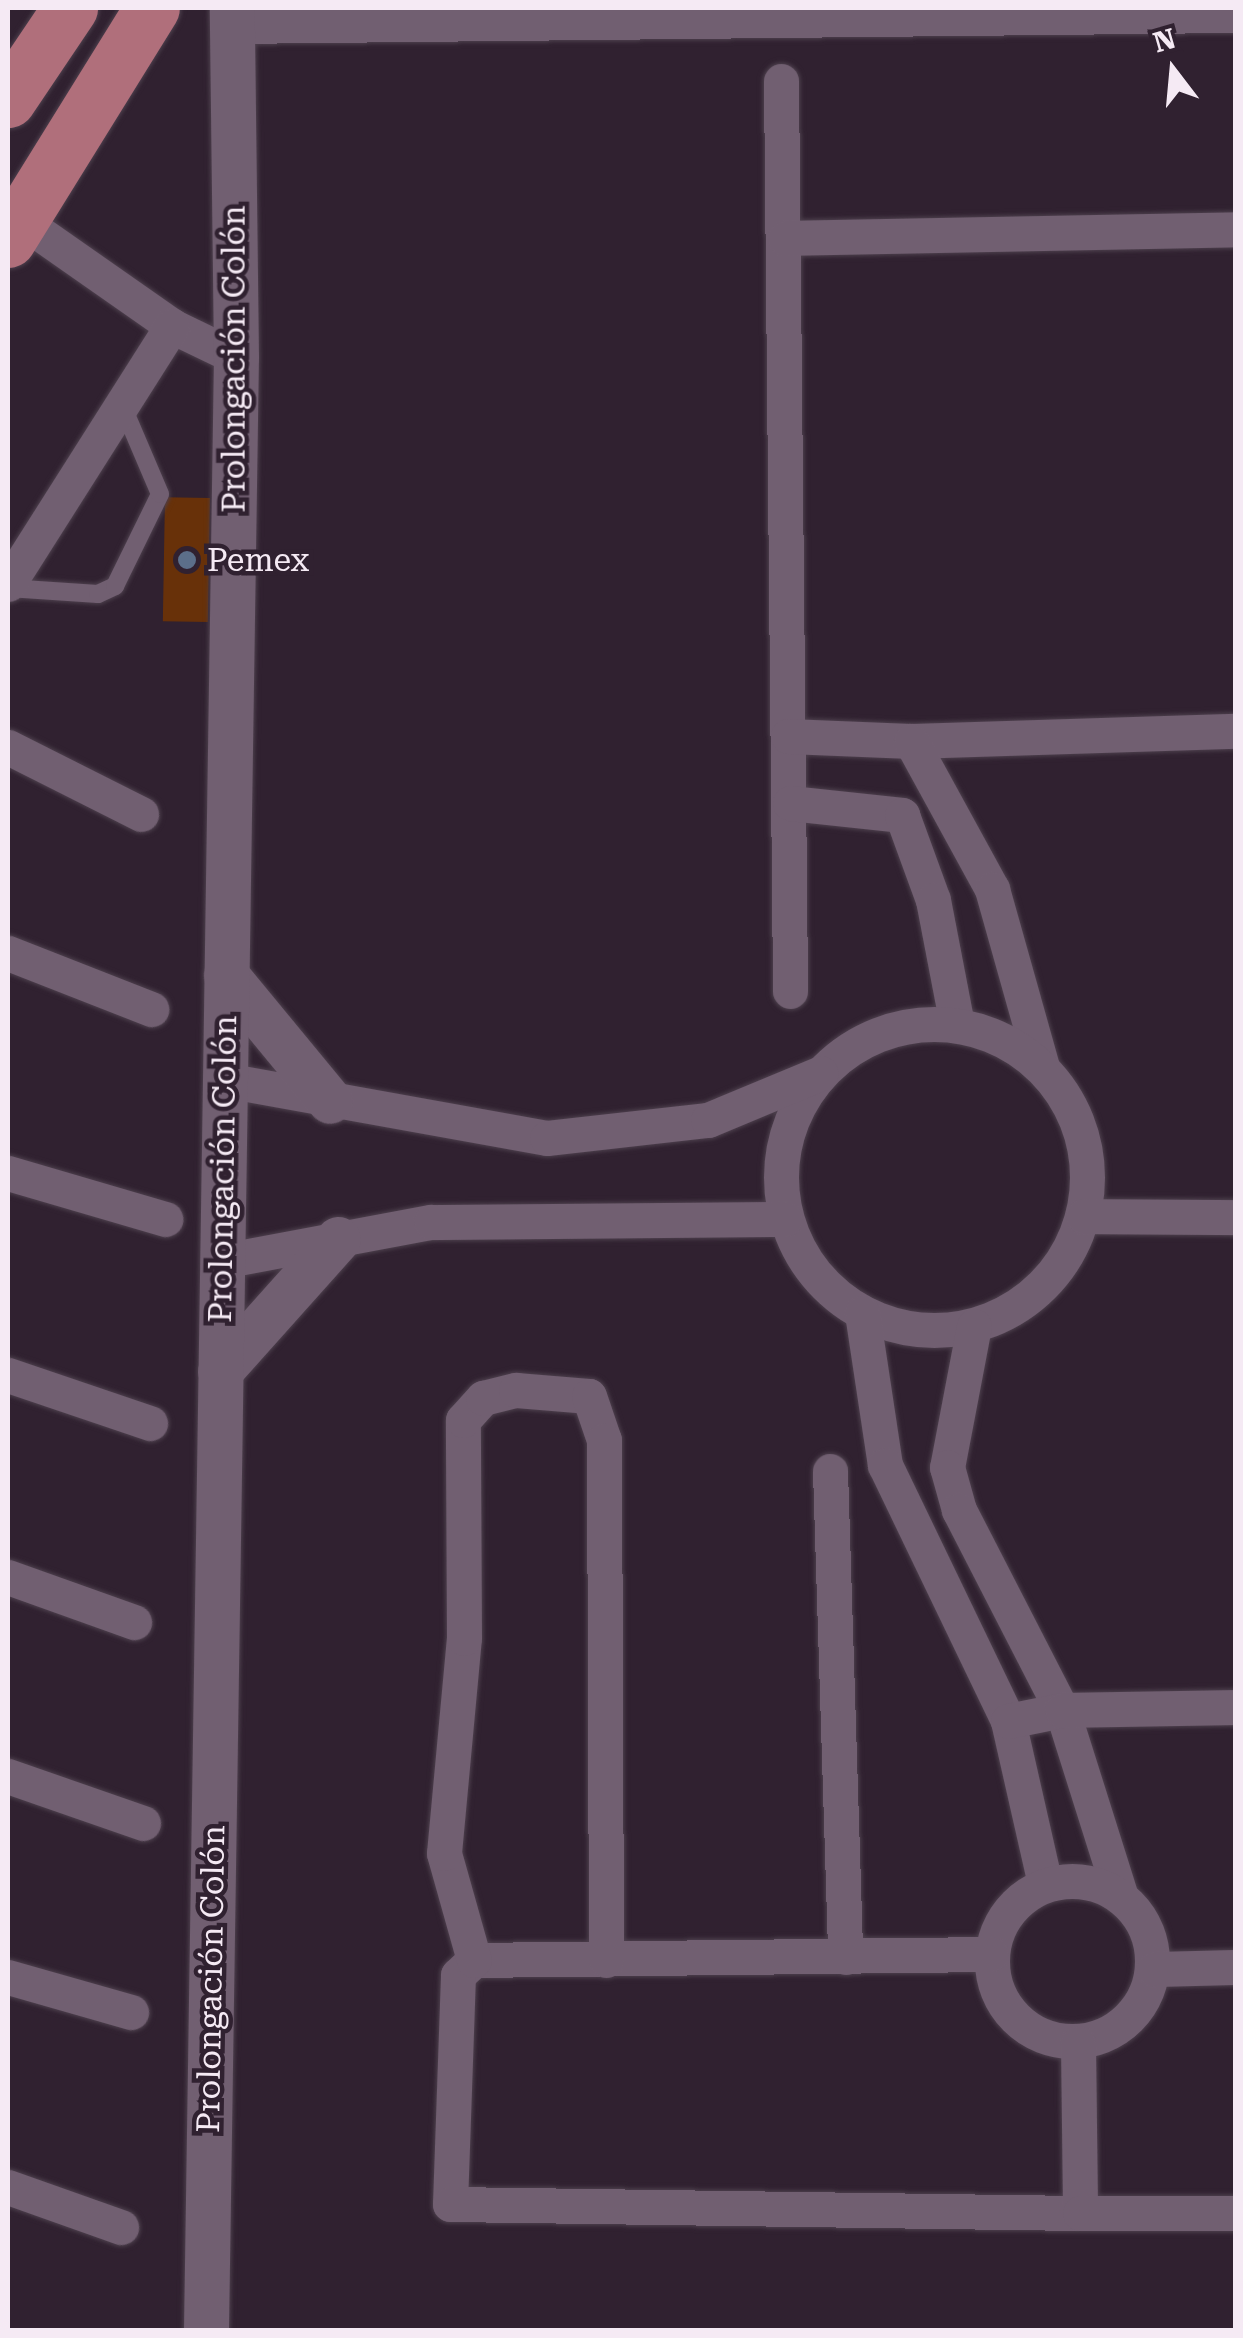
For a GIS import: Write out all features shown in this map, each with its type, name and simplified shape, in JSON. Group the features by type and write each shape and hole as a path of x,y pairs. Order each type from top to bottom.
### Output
{"main road":[{"path":"12,223 152,8"},
{"path":"8,100 57,12"}],"street":[{"path":"231,17 729,13 1236,15"},
{"name":"Prolongación Colón","path":"206,2330 236,358 231,17"},
{"path":"781,81 786,238 790,991"},
{"path":"12,223 172,326 236,358"},
{"path":"786,238 1236,229"},
{"path":"8,586 172,326"},
{"path":"788,736 911,741 1236,731"},
{"path":"821,1073 788,1133 785,1218 828,1289 862,1313 917,1328 974,1326 1043,1285 1083,1216 1083,1136 1042,1067 992,889 911,741"},
{"path":"8,747 141,814"},
{"path":"790,803 902,815 941,791"},
{"path":"902,815 934,900 957,1025"},
{"path":"8,953 151,1009"},
{"path":"226,974 330,1101"},
{"path":"225,1080 547,1138 708,1120 821,1073 860,1042 908,1026 957,1025 1003,1039 1042,1067"},
{"path":"8,1172 165,1220"},
{"path":"1083,1216 1236,1216"},
{"path":"222,1261 430,1222 785,1218"},
{"path":"220,1371 338,1239"},
{"path":"862,1313 885,1465 1008,1722 1045,1884"},
{"path":"974,1326 947,1467 959,1510 1062,1710 1120,1894 1147,1926 1154,1969 1130,2020 1078,2043 1032,2033 1000,2000 991,1954 1008,1911 1045,1884 1084,1880 1120,1894"},
{"path":"8,1376 150,1423"},
{"path":"474,1960 444,1854 464,1638 463,1420 484,1398 516,1390 589,1396 604,1440 606,1960"},
{"path":"830,1471 845,1957"},
{"path":"8,1578 134,1622"},
{"path":"1008,1722 1062,1710 1236,1707"},
{"path":"8,1776 143,1823"},
{"path":"991,1954 474,1960 458,1975 450,2204 1236,2213"},
{"path":"1154,1969 1236,1968"},
{"path":"8,1977 131,2012"},
{"path":"1078,2043 1080,2213"},
{"path":"8,2188 121,2227"}],"lane":[{"path":"8,586 98,594 115,586 160,494 122,405"}],"building":[{"name":"Pemex","path":"165,497 210,498 208,622 163,621"}],"place":[{"name":"Pemex","path":"187,560"}]}
